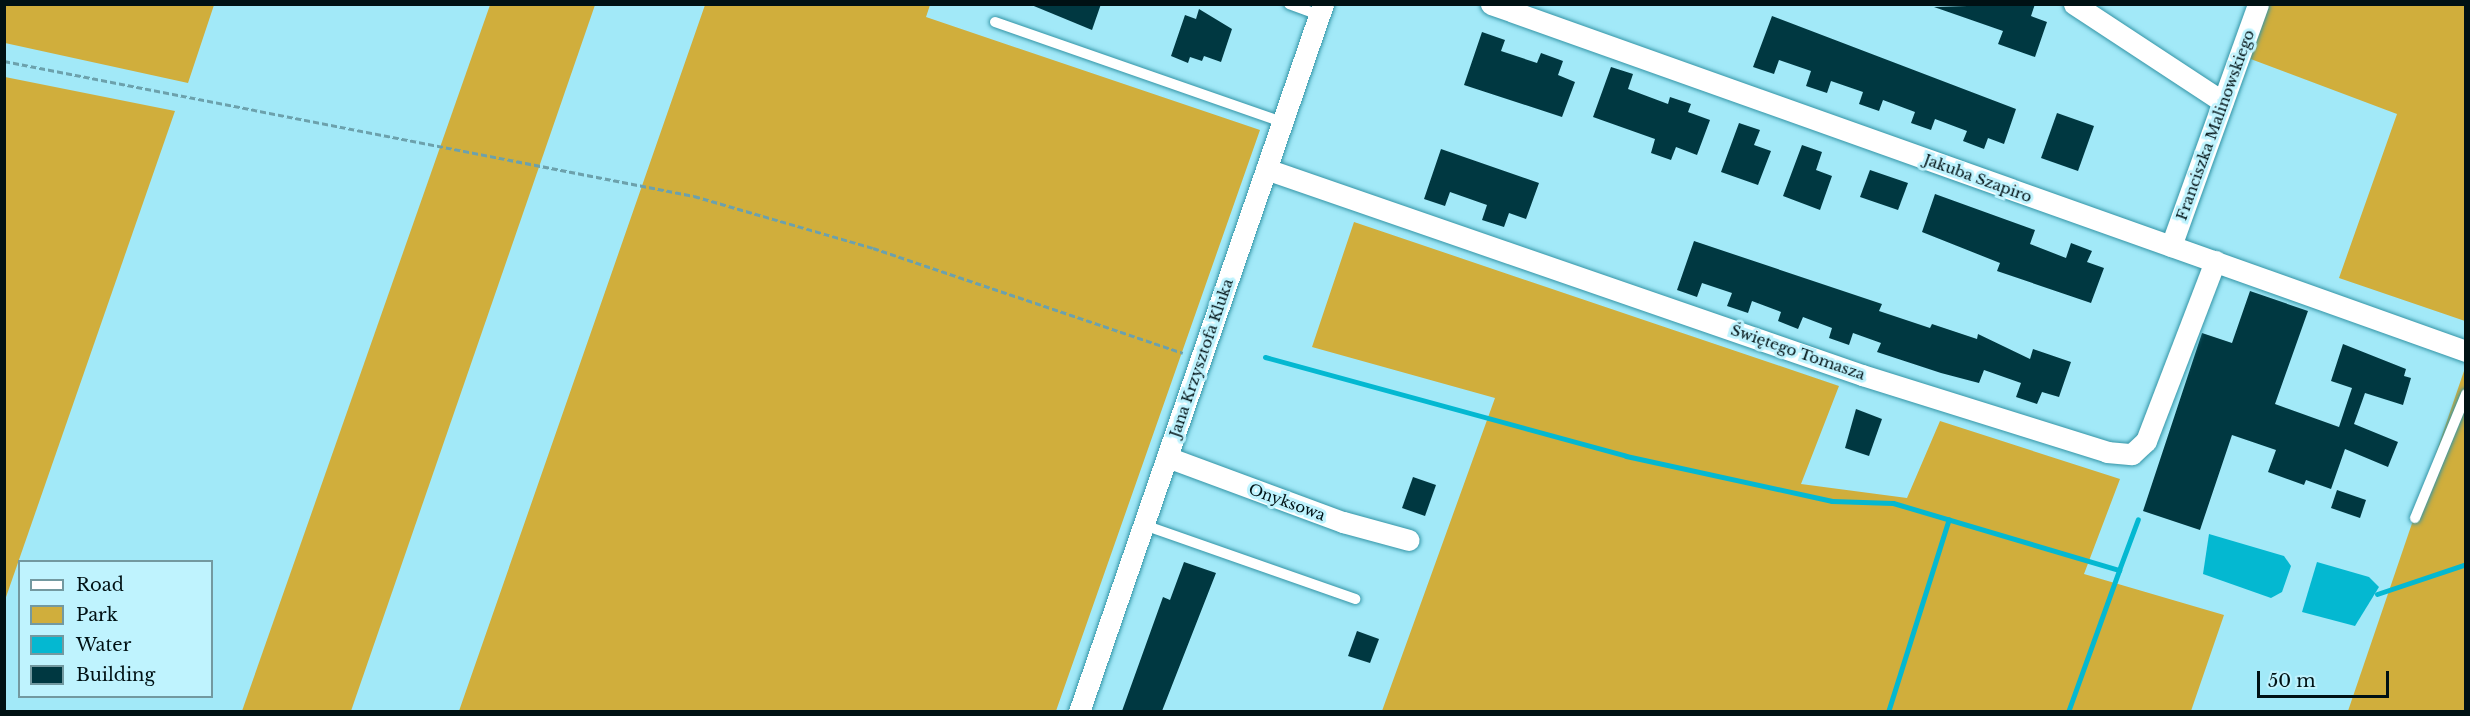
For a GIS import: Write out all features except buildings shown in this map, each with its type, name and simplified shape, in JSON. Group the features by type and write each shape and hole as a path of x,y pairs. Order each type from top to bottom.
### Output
{"street":[{"name":"Jakuba Szapiro","path":"1491,4 2466,351"},
{"path":"2074,4 2223,102"},
{"name":"Franciszka Malinowskiego","path":"2171,246 2258,4"},
{"name":"Jana Krzysztofa Kluka","path":"1079,711 1321,10"},
{"name":"Świętego Tomasza","path":"1266,169 1862,375 2107,452 2132,454 2146,441 2215,261"},
{"name":"Onyksowa","path":"1167,457 1344,522 1409,540"}],"lane":[{"path":"1289,4 1321,10"},
{"path":"995,22 1282,122"},
{"path":"2415,518 2466,394"},
{"path":"1144,525 1355,599"}],"path":[{"path":"4,62 694,196 873,248 1202,358"}],"green space":[{"path":"5,4 214,5 188,83 5,43"},
{"path":"490,5 595,5 351,711 242,711"},
{"path":"705,5 930,5 926,17 1260,130 1056,711 459,711"},
{"path":"2258,5 2465,5 2465,321 2339,278 2397,114 2240,55"},
{"path":"4,77 175,111 5,600"},
{"path":"1354,222 1839,386 1801,484 1907,498 1940,421 2120,479 2084,574 2224,615 2191,711 1382,711 1495,398 1312,347"},
{"path":"2465,368 2465,711 2348,711"}],"water":[{"path":"2209,534 2284,556 2291,566 2282,592 2271,598 2203,574"},
{"path":"2317,562 2369,577 2379,587 2355,626 2302,612"}],"waterway":[{"path":"1265,357 1626,456 1832,501 1893,503 2119,570 2138,519"},
{"path":"1888,712 1949,519"},
{"path":"2377,594 2466,564"},
{"path":"2068,712 2119,570"}]}
